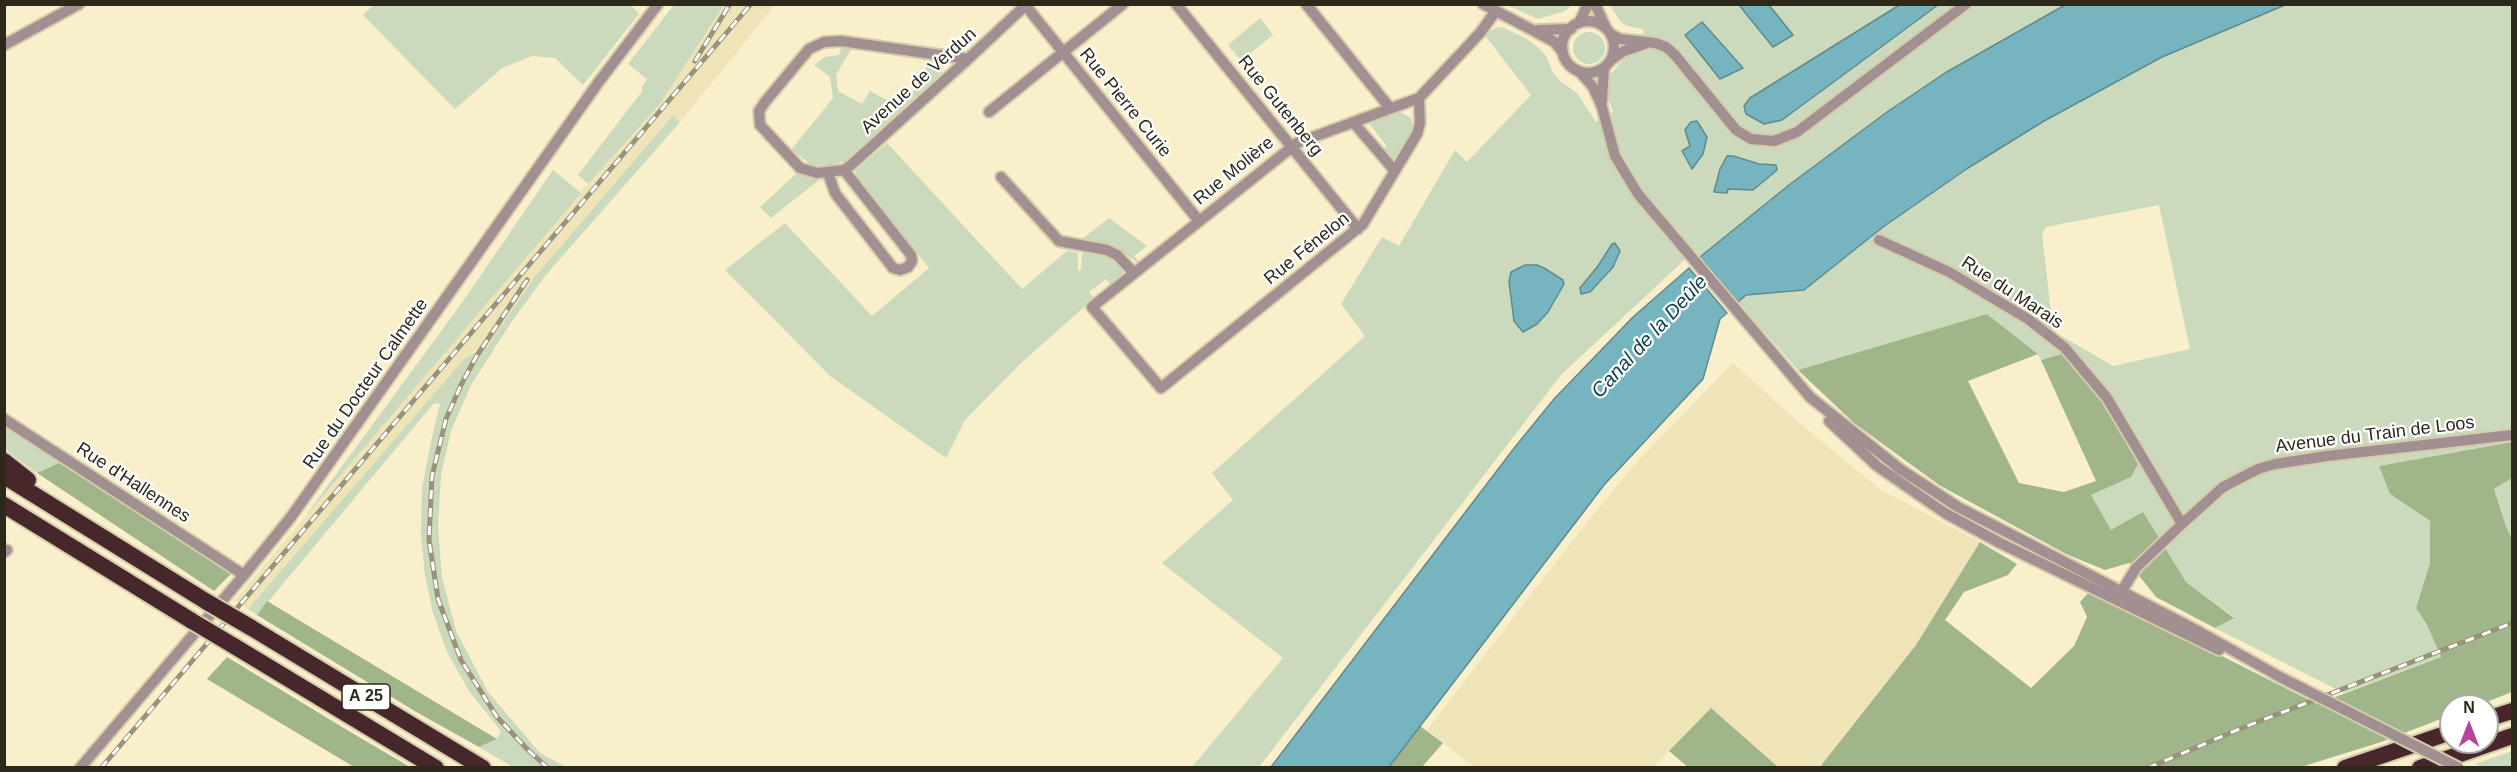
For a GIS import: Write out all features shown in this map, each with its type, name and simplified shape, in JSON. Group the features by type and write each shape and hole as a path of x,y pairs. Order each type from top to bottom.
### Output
{"highway":[{"path":"4,461 87,528"},
{"name":"A 25","path":"4,476 207,602 483,768"},
{"name":"A 25","path":"4,505 436,768"},
{"path":"2346,768 2439,736"},
{"path":"2420,768 2512,736"}],"street":[{"path":"4,45 79,4"},
{"name":"Rue du Docteur Calmette","path":"80,768 244,575 313,487 598,83 658,4"},
{"path":"989,112 1123,4"},
{"name":"Rue Gutenberg","path":"1176,4 1358,229"},
{"path":"1306,4 1390,108"},
{"path":"1483,4 1555,42 1569,64 1589,80 1602,107 1617,161 1643,201 1810,397 1870,446 1934,493 2118,596 2250,665 2280,677 2459,768"},
{"path":"1564,53 1564,38 1575,26 1588,4"},
{"path":"1595,4 1599,18 1609,32 1614,50 1606,65 1601,95 1602,107"},
{"path":"1532,29 1595,22 1620,39 1661,45 1675,55 1736,130 1751,139 1774,141 1797,132 1965,4"},
{"name":"Rue Pierre Curie","path":"1026,5 1199,221"},
{"name":"Avenue de Verdun","path":"844,170 1026,5"},
{"path":"1419,98 1480,33 1495,12"},
{"path":"828,173 835,193 893,268 900,270 908,267 912,261 911,255 844,170 828,173 806,170 795,164 762,129 759,120 760,107 809,49 824,42 841,40 968,59"},
{"path":"1579,71 1590,73 1606,65 1624,51 1648,43"},
{"name":"Rue Molière","path":"1092,307 1291,146 1311,136 1419,98"},
{"name":"Rue Fénelon","path":"1092,307 1161,388 1358,229 1368,218 1419,130 1419,98"},
{"path":"1353,122 1395,171"},
{"path":"1001,177 1059,241 1107,250 1122,260 1134,273"},
{"name":"Rue du Marais","path":"1879,240 1949,272 2028,319 2065,348 2107,398 2182,524"},
{"name":"Rue d'Hallennes","path":"4,419 244,575"},
{"name":"Avenue du Train de Loos","path":"2118,596 2136,568 2223,487 2271,465 2512,435"}],"shaded area":[{"path":"724,5 775,5 680,122 672,116 533,279 488,347 464,359 248,609 235,600 545,232 660,104"},
{"path":"1733,363 1802,425 1881,490 1980,542 1916,645 1819,767 1778,767 1711,708 1654,767 1474,767 1427,730 1583,527 1639,459"}],"green space":[{"path":"374,4 630,4 639,14 583,85 555,58 532,56 502,68 455,109 363,15"},
{"path":"674,5 724,5 660,104 588,184 578,175 643,90 641,88 647,79 628,64"},
{"path":"1507,5 1572,5 1565,11 1538,19"},
{"path":"1610,5 2065,5 1945,73 1887,112 1789,185 1706,253 1700,257 1695,250 1561,375 1259,767 1192,767 1283,658 1162,563 1233,500 1212,473 1365,336 1341,304 1382,237 1399,246 1455,150 1467,162 1531,95 1486,37 1489,32 1497,27 1504,28 1527,39 1540,49 1546,56 1552,71 1560,81 1577,93 1596,122 1613,112 1603,82 1628,55 1646,52 1643,29 1627,26 1620,21"},
{"path":"2285,5 2512,5 2512,442 2379,466 2390,494 2430,521 2430,563 2416,608 2427,625 2441,657 2344,693 2215,628 2234,617 2186,582 2143,513 2111,531 2091,495 2130,477 2075,350 2041,360 2037,353 1987,314 1798,370 1738,302 1746,295 1804,290 1883,227 1968,168 2044,121 2162,57","holes":["2159,205 2190,349 2113,366 2053,331 2042,233 2046,227"]},
{"path":"1260,18 1273,35 1241,61 1228,45"},
{"path":"1589,32 1600,37 1605,48 1600,59 1589,64 1578,59 1573,48 1578,37"},
{"path":"841,48 851,49 836,75 838,91 862,104 870,91 898,106 913,91 930,61 941,64 942,73 845,161 828,166 812,165 791,150 833,98 830,77 814,65 825,57 839,55"},
{"path":"1399,111 1411,118 1413,128 1398,156 1391,159 1384,155 1386,145 1368,122"},
{"path":"673,115 680,122 545,276 512,321 471,385 451,431 441,475 438,526 442,577 456,631 488,692 540,753 566,767 513,767 479,747 497,739 501,731 469,691 447,652 433,613 425,576 421,534 422,489 440,404 434,403 257,615 248,609 464,359 488,346 533,279"},
{"path":"887,143 1022,289 1067,251 1078,253 1078,271 1081,269 1082,254 1089,250 1106,255 1123,269 1123,275 1111,285 1106,279 1089,292 1094,298 1019,365 965,420 946,458 830,376 725,270 785,223 872,316 929,268 856,175 856,170"},
{"path":"553,170 581,193 304,518 461,304"},
{"path":"797,173 819,180 771,218 760,207"},
{"path":"1109,218 1147,246 1134,256 1139,262 1116,247 1082,239"},
{"path":"1987,314 2038,354 1968,381 2019,483 2064,492 2096,481 2041,360 2075,350 2138,464 2131,477 2091,495 2111,530 2143,512 2186,582 2234,618 2215,628 2156,597 2129,563 2105,570 2066,554 1939,485 1854,423 1798,370"},
{"path":"4,424 61,462 37,473 5,449"},
{"path":"2512,442 2512,478 2494,489 2512,539 2512,692 2499,697 2499,694 2439,694 2439,720 2381,742 2301,767 1819,768 1916,645 1980,542 2017,564 2008,575 1964,592 1945,620 2031,688 2074,646 2087,617 2080,602 2091,590 2317,704 2441,657 2427,625 2416,608 2430,563 2430,521 2390,494 2379,466"},
{"path":"61,462 231,574 214,591 37,473"},
{"path":"2512,478 2512,539 2494,489"},
{"path":"267,601 497,739 479,747 418,713 257,615"},
{"path":"227,657 410,767 354,767 207,679"},
{"path":"1711,708 1778,767 1688,767 1669,751"},
{"path":"1420,726 1443,743 1422,767 1389,768"},
{"path":"2512,751 2512,767 2482,767 2475,764"}],"water":[{"path":"1901,4 1938,5 1782,120 1764,124 1746,114 1744,106 1750,98"},
{"path":"1739,5 1769,5 1793,35 1773,47"},
{"path":"2065,5 2285,5 2162,57 2044,121 1968,168 1883,227 1804,290 1746,295 1738,302 1700,257 1789,185 1887,112 1945,73"},
{"path":"1702,22 1743,68 1720,79 1685,35"},
{"path":"1697,121 1707,137 1703,154 1692,169 1682,151 1690,146 1685,130 1691,122"},
{"path":"1727,156 1759,164 1776,165 1777,170 1753,190 1728,189 1727,193 1714,192 1720,169"},
{"path":"1615,243 1620,251 1613,267 1590,292 1581,294 1580,288"},
{"path":"1525,265 1537,265 1544,268 1563,280 1564,284 1548,312 1537,324 1523,332 1514,321 1509,282 1511,272"},
{"name":"Canal de la Deûle","path":"1689,268 1727,313 1720,319 1703,379 1604,485 1389,767 1271,767 1554,399 1633,317"}],"railway":[{"path":"695,61 730,4"},
{"path":"101,768 751,4"},
{"path":"527,280 476,357 446,419 432,476 429,540 438,599 461,660 497,717 548,768"},
{"path":"2148,768 2237,730 2512,623"}]}
